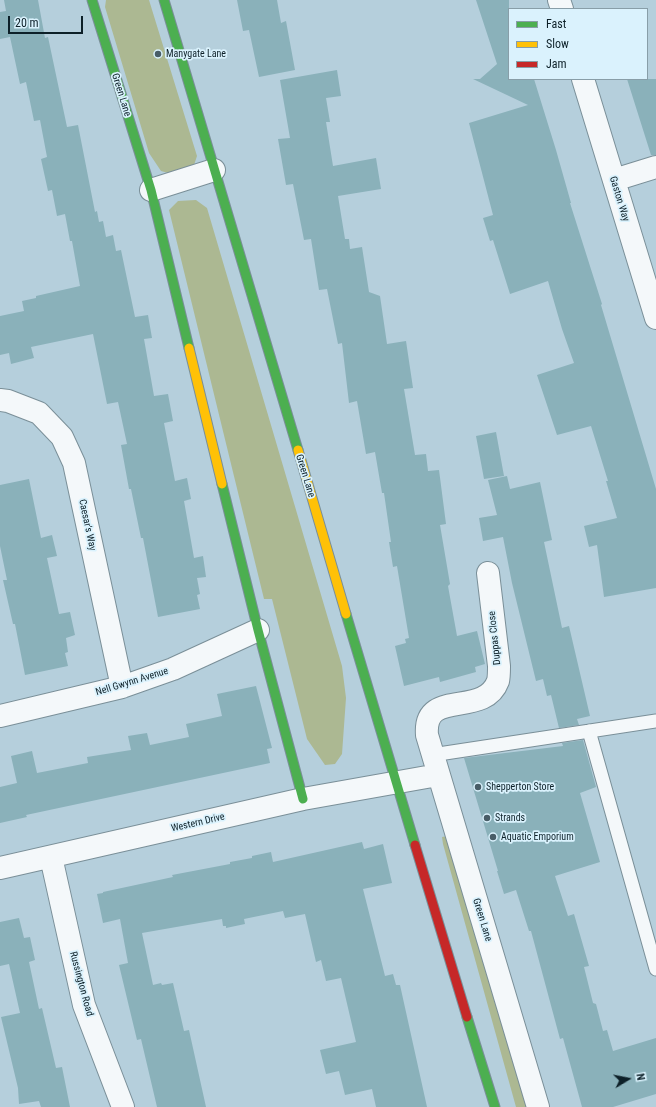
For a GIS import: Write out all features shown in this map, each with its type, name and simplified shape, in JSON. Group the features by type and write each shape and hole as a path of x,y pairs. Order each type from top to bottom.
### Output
{"main road":[{"name":"Green Lane","path":"92,0 150,190 258,630 303,799"},
{"name":"Green Lane","path":"164,0 396,782 495,1107"}],"street":[{"name":"Gaston Way","path":"583,80 656,318"},
{"path":"614,180 656,167"},
{"path":"150,190 214,170"},
{"name":"Caesar's Way","path":"0,400 8,401 39,413 62,437 74,463 122,687"},
{"name":"Duppas Close","path":"435,765 427,735 426,726 429,717 436,709 444,706 482,698 492,691 498,680 499,666 488,573"},
{"name":"Nell Gwynn Avenue","path":"0,716 122,687 173,669 258,630"},
{"path":"396,782 435,765"},
{"name":"Green Lane","path":"435,765 538,1107"},
{"name":"Western Drive","path":"0,868 51,858 303,799 396,782"},
{"name":"Russington Road","path":"51,858 84,1005 123,1107"}],"lane":[{"path":"435,765 589,731 656,720"},
{"path":"589,731 656,969"}],"green space":[{"path":"106,0 149,0 197,156 193,168 175,175 161,171 149,153 105,7"},
{"path":"196,200 207,208 342,666 346,698 342,754 335,764 325,765 307,739 272,599 264,599 169,210 178,201"},
{"path":"448,836 529,1107 516,1107 443,844 442,837"}],"building":[{"path":"4,0 38,0 45,38 48,37 67,127 78,125 95,212 97,211 99,222 103,221 106,237 113,235 116,251 121,250 135,317 148,315 152,338 144,339 154,396 168,394 173,421 164,423 175,481 187,478 191,499 184,501 194,558 203,556 206,577 197,578 200,594 197,595 200,609 158,617 143,538 141,538 131,489 129,489 121,445 127,444 118,402 107,404 93,334 31,347 34,358 11,364 9,353 0,355 0,316 24,311 22,301 36,298 36,296 80,286 72,241 70,241 65,214 57,216 52,190 48,191 41,159 47,157 40,120 34,121 26,82 20,84 10,37 0,39 0,12 6,11"},
{"path":"237,0 277,0 281,23 286,21 295,70 259,77 249,30 243,31"},
{"path":"476,0 509,0 508,80 534,80 556,150 570,203 602,304 601,305 656,489 656,588 604,597 597,545 589,547 584,526 617,518 606,481 608,481 591,426 557,435 537,375 574,363 548,281 510,294 493,240 490,241 483,218 493,215 469,123 528,105 473,79 480,79 497,64"},
{"path":"337,70 341,96 326,98 330,122 326,122 333,166 376,158 381,189 338,196 345,239 349,239 350,249 362,247 369,292 380,296 387,344 406,341 413,388 404,389 415,455 426,454 428,471 439,470 446,524 440,525 450,584 448,586 457,636 477,631 485,664 475,667 476,672 440,682 439,677 404,686 395,646 406,643 405,639 409,638 397,566 393,567 384,493 382,493 375,452 366,454 357,401 349,403 342,343 338,344 327,289 319,290 311,239 304,240 293,184 286,185 278,139 290,138 280,80"},
{"path":"656,79 656,155 651,155 627,80"},
{"path":"496,432 504,476 484,479 476,436"},
{"path":"507,476 510,489 540,482 552,540 544,542 562,628 569,626 590,716 577,719 579,725 559,728 551,695 547,696 543,679 536,681 512,583 503,537 483,541 479,518 497,515 488,480"},
{"path":"29,479 41,538 52,535 57,556 47,558 59,614 70,612 75,635 66,638 68,652 65,653 68,666 25,675 15,624 13,624 3,580 7,580 0,546 0,485"},
{"path":"256,686 272,748 267,749 270,763 26,815 27,817 0,823 0,787 17,783 11,756 32,751 37,773 88,763 87,757 131,750 128,736 147,733 150,745 189,737 186,724 222,716 217,694"},
{"path":"583,740 596,787 580,793 600,862 555,876 568,916 574,914 589,966 584,967 593,1003 596,1004 603,1031 607,1030 613,1051 656,1038 656,1094 613,1107 582,1107 563,1038 560,1039 531,931 529,931 516,890 504,894 464,758 563,746 562,743"},
{"path":"362,842 364,849 383,844 392,883 363,889 385,976 393,974 396,985 400,985 427,1107 376,1107 372,1089 345,1095 339,1071 326,1074 320,1050 356,1042 341,978 326,981 321,960 316,962 305,914 285,918 283,911 244,919 245,924 226,928 226,926 223,926 222,919 142,933 153,985 173,983 184,1031 189,1030 206,1107 157,1107 141,1039 137,1040 119,965 128,963 120,919 103,923 97,894 173,877 172,875 230,864 230,862 252,858 252,856 271,852 273,862"},
{"path":"19,918 24,938 30,937 35,960 29,962 39,1009 42,1008 56,1068 62,1067 70,1107 41,1107 39,1101 19,1104 18,1088 1,1017 20,1013 9,964 0,966 0,922"}],"traffic: fast":[{"path":"92,0 151,190 189,348"},
{"path":"164,0 298,450"},
{"path":"222,484 258,630 303,799"},
{"path":"346,614 415,845"},
{"path":"467,1017 495,1107"}],"traffic: slow":[{"path":"189,348 222,484"},
{"path":"298,450 346,614"}],"traffic: jam":[{"path":"415,845 467,1017"}],"place":[{"name":"Manygate Lane","path":"158,54"},
{"name":"Shepperton Store","path":"478,787"},
{"name":"Strands","path":"487,818"},
{"name":"Aquatic Emporium","path":"493,837"}]}
